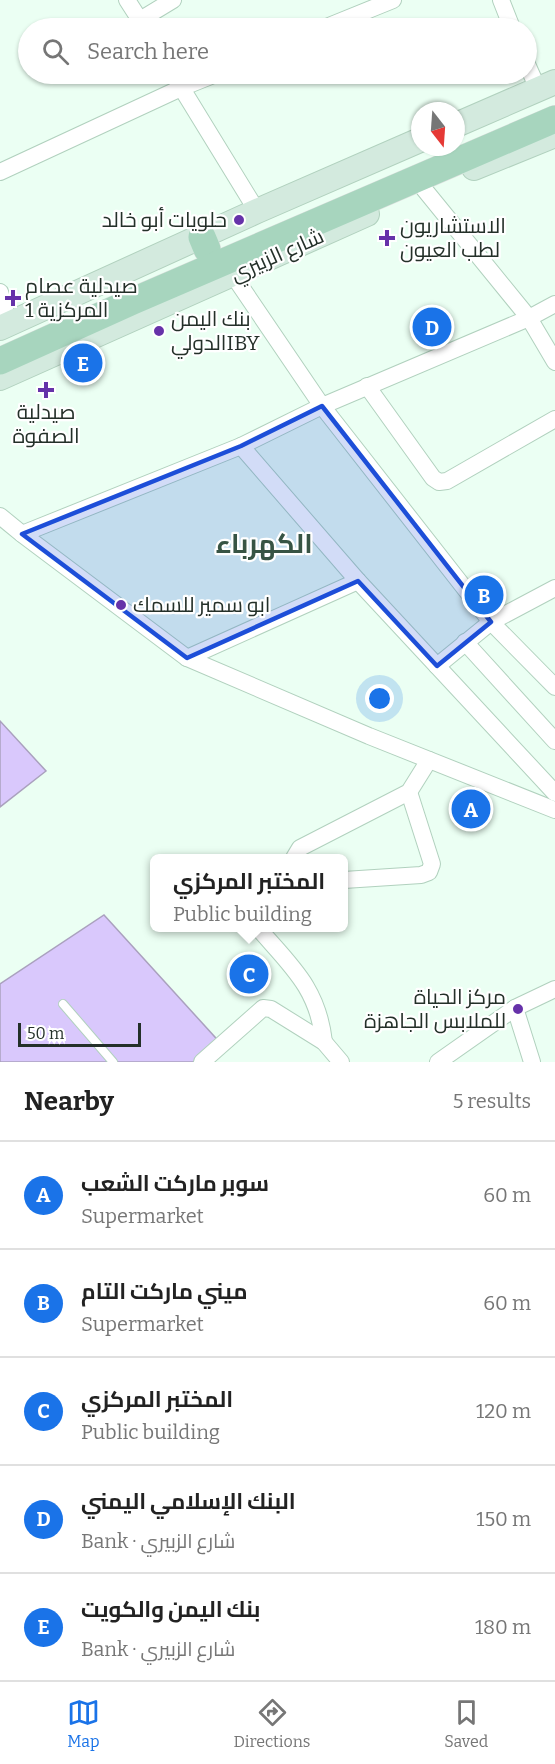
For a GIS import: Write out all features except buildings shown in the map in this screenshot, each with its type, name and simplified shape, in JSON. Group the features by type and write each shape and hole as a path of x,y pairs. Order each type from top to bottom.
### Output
{"main road":[{"path":"465,124 549,110"},
{"name":"شارع الزبيري","path":"0,378 424,189 549,110"},
{"name":"شارع الزبيري","path":"3,332 204,243 549,110"},
{"name":"شارع الزبيري","path":"0,361 549,110"},
{"name":"شارع الزبيري","path":"204,243 257,211 411,144"}],"street":[{"path":"127,0 138,18"},
{"path":"150,18 173,0"},
{"path":"349,18 393,0"},
{"path":"501,0 508,18"},
{"path":"0,172 171,84"},
{"path":"179,84 257,211"},
{"path":"536,84 549,110"},
{"path":"424,189 529,318 555,362"},
{"path":"233,274 322,406 491,622 555,687"},
{"path":"0,291 3,332"},
{"path":"22,534 241,446 322,406 529,318 555,304"},
{"path":"367,386 433,478 439,482 447,481 555,418"},
{"path":"241,446 358,581 555,793"},
{"path":"0,516 187,658 429,760 555,810"},
{"path":"187,658 358,581"},
{"path":"437,666 491,622 555,588"},
{"path":"465,642 555,741"},
{"path":"296,854 300,848 409,792 429,760"},
{"path":"348,880 421,875 429,872 432,864 409,792"},
{"path":"262,932 303,979 319,1014 324,1042"},
{"path":"438,1062 515,1008 555,989"},
{"path":"202,1062 263,1008 271,1008 324,1042 341,1062"},
{"path":"515,1008 532,1062"}],"lane":[{"path":"63,1004 113,1062"}],"highlighted area":[{"path":"322,406 491,622 437,666 358,581 187,658 22,534 241,446"}],"place":[{"name":"حلويات أبو خالد","path":"239,220"},
{"name":"الاستشاريون لطب العيون","path":"387,238"},
{"name":"صيدلية عصام المركزية 1","path":"13,298"},
{"name":"البنك الإسلامي اليمني","path":"432,327"},
{"name":"بنك اليمن الدوليIBY","path":"159,331"},
{"name":"بنك اليمن والكويت","path":"83,363"},
{"name":"صيدلية الصفوة","path":"46,390"},
{"name":"ميني ماركت التام","path":"484,595"},
{"name":"ابو سمير للسمك","path":"121,605"},
{"name":"سوبر ماركت الشعب","path":"471,809"},
{"name":"المختبر المركزي","path":"249,974"},
{"name":"مركز الحياة للملابس الجاهزة","path":"518,1009"}],"district":[{"name":"الكهرباء","path":"264,544"}]}
